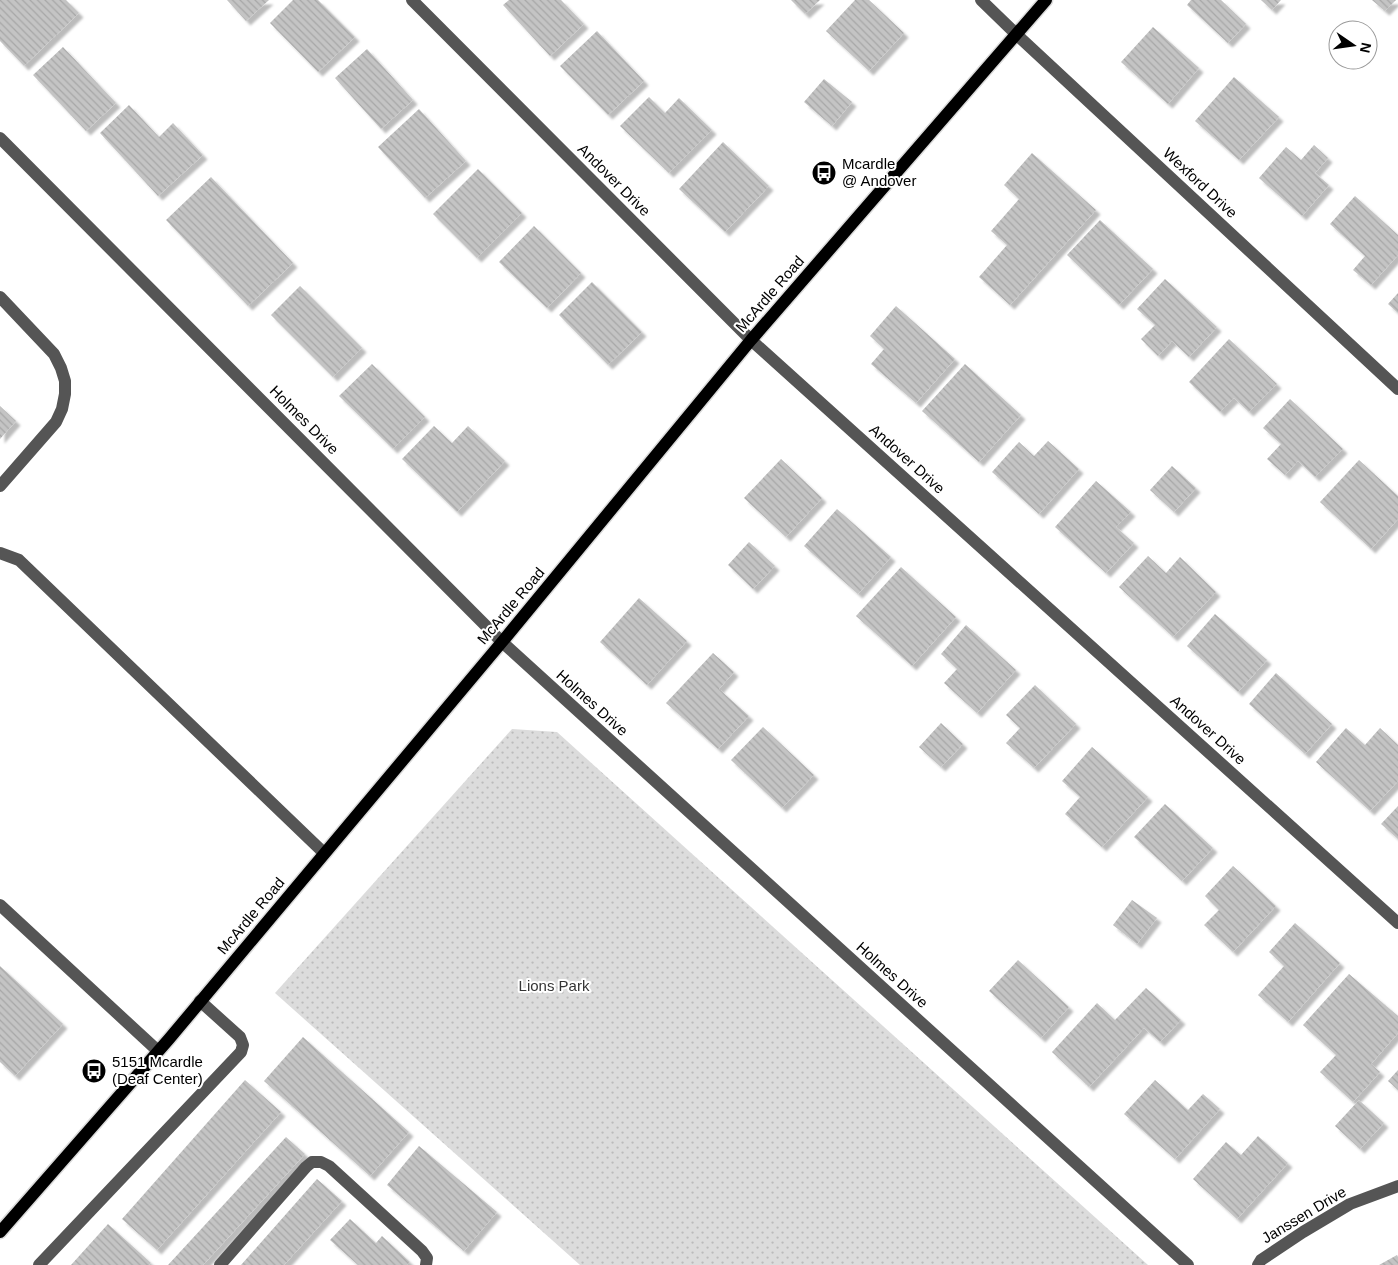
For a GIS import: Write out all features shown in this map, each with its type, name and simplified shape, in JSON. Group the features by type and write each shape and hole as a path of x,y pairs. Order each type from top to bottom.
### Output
{"main road":[{"name":"McArdle Road","path":"0,1232 158,1051 502,642 751,340 1046,0"}],"street":[{"name":"Andover Drive","path":"412,0 751,340 1398,923"},
{"name":"Wexford Drive","path":"981,0 1398,389"},
{"name":"Holmes Drive","path":"0,138 502,642 1188,1265"},
{"path":"0,297 54,354 63,374 65,388 62,409 56,422 0,486"},
{"path":"0,553 19,560 324,853"},
{"path":"0,905 158,1051"},
{"path":"40,1265 241,1052 242,1044 240,1037 200,1001"},
{"path":"220,1265 306,1167 312,1162 321,1162 329,1166 422,1251 427,1258 426,1265"},
{"name":"Janssen Drive","path":"1258,1265 1261,1260 1303,1232 1350,1204 1398,1186"}],"green space":[{"name":"Lions Park","path":"512,729 557,732 1148,1265 580,1265 275,993"}],"building":[{"path":"0,0 66,0 79,13 24,66 0,41"},
{"path":"227,0 269,0 246,21"},
{"path":"293,0 318,0 355,37 318,72 270,23"},
{"path":"509,0 561,0 584,24 550,56 503,5"},
{"path":"791,0 820,0 805,14"},
{"path":"855,0 869,0 904,33 869,71 826,31"},
{"path":"1191,0 1221,0 1246,24 1228,43 1187,5"},
{"path":"1261,0 1281,0 1272,10"},
{"path":"1372,0 1396,0 1385,11"},
{"path":"1153,27 1199,68 1168,104 1121,62"},
{"path":"597,31 644,81 608,115 560,66"},
{"path":"63,47 116,103 86,131 33,75"},
{"path":"367,49 413,100 381,129 335,78"},
{"path":"1234,77 1279,117 1239,160 1195,121"},
{"path":"824,79 852,102 832,126 804,102"},
{"path":"649,97 665,113 679,98 712,130 669,173 620,126"},
{"path":"129,105 159,137 173,123 203,155 158,196 100,133"},
{"path":"419,109 466,161 425,198 378,147"},
{"path":"723,142 769,186 725,232 679,189"},
{"path":"1314,145 1328,158 1315,173 1329,185 1302,216 1259,178 1286,147 1301,160"},
{"path":"1032,153 1096,210 1010,305 979,277 1007,245 991,231 1019,199 1004,185"},
{"path":"478,169 522,213 477,258 433,214"},
{"path":"211,177 293,263 248,306 166,220"},
{"path":"1355,196 1398,235 1398,255 1371,285 1353,270 1365,256 1330,224"},
{"path":"1100,220 1153,269 1119,305 1067,255"},
{"path":"534,226 581,273 547,308 499,262"},
{"path":"1165,279 1217,327 1189,357 1172,341 1158,356 1141,339 1155,325 1137,309"},
{"path":"592,282 642,332 608,365 559,315"},
{"path":"300,286 362,348 333,377 271,315"},
{"path":"1398,293 1398,313 1388,304"},
{"path":"896,306 955,359 916,403 871,364 884,349 870,336"},
{"path":"1229,339 1277,384 1249,412 1234,398 1220,412 1189,382"},
{"path":"372,364 425,417 393,449 339,396"},
{"path":"965,364 1021,415 979,462 922,411"},
{"path":"1290,399 1343,449 1315,477 1298,461 1285,475 1267,459 1281,444 1263,428"},
{"path":"0,406 16,421 0,439"},
{"path":"434,426 452,443 468,426 505,461 457,512 402,459"},
{"path":"1048,441 1079,469 1039,514 992,472 1019,442 1034,456"},
{"path":"781,459 822,498 786,537 744,498"},
{"path":"1359,460 1398,496 1398,519 1371,549 1320,502"},
{"path":"1172,466 1196,488 1174,512 1150,490"},
{"path":"1096,481 1131,512 1116,527 1134,543 1106,573 1055,527"},
{"path":"837,509 891,557 858,594 804,546"},
{"path":"749,542 775,566 753,589 728,565"},
{"path":"1148,556 1166,573 1180,557 1216,592 1173,637 1119,587"},
{"path":"901,567 956,617 912,666 856,616"},
{"path":"639,598 687,641 647,685 600,642"},
{"path":"1215,614 1267,660 1238,692 1187,646"},
{"path":"966,625 1016,670 977,713 944,683 957,669 941,654"},
{"path":"713,653 734,672 719,689 749,716 718,749 666,703"},
{"path":"1276,673 1332,724 1305,754 1249,704"},
{"path":"1035,685 1076,724 1034,768 1006,743 1020,728 1006,715"},
{"path":"941,723 963,744 941,767 919,747"},
{"path":"763,727 814,775 782,808 731,760"},
{"path":"1346,728 1365,745 1380,728 1398,745 1398,781 1370,811 1316,762"},
{"path":"1092,747 1148,797 1102,847 1065,814 1080,797 1062,781"},
{"path":"1165,804 1213,848 1182,881 1134,837"},
{"path":"1398,806 1398,839 1381,824"},
{"path":"1233,866 1276,906 1233,952 1204,925 1219,910 1205,896"},
{"path":"1132,900 1157,918 1137,944 1113,925"},
{"path":"1295,923 1340,963 1288,1022 1258,995 1284,966 1269,952"},
{"path":"1018,960 1069,1007 1041,1038 989,991"},
{"path":"0,966 63,1024 15,1076 0,1062"},
{"path":"1349,974 1398,1016 1398,1033 1371,1064 1380,1072 1353,1102 1320,1072 1336,1055 1303,1025"},
{"path":"1146,988 1181,1020 1160,1042 1144,1028 1089,1087 1052,1052 1097,1003 1115,1020"},
{"path":"303,1037 409,1132 370,1176 264,1081"},
{"path":"1398,1070 1398,1090 1388,1081"},
{"path":"245,1080 281,1112 157,1250 122,1219"},
{"path":"1155,1080 1188,1110 1203,1094 1220,1109 1175,1159 1124,1114"},
{"path":"1359,1100 1384,1123 1360,1149 1335,1126"},
{"path":"1258,1136 1288,1163 1237,1219 1193,1179 1226,1142 1241,1155"},
{"path":"286,1137 305,1154 203,1265 168,1265"},
{"path":"419,1146 497,1212 464,1251 387,1185"},
{"path":"317,1179 342,1201 284,1265 241,1265"},
{"path":"350,1219 376,1243 382,1236 410,1262 407,1265 358,1265 330,1240"},
{"path":"108,1224 151,1263 149,1265 71,1265"},
{"path":"1397,1255 1398,1265 1379,1265"}],"place":[{"name":"Mcardle @ Andover","path":"824,173"},
{"name":"5151 Mcardle (Deaf Center)","path":"94,1071"}]}
